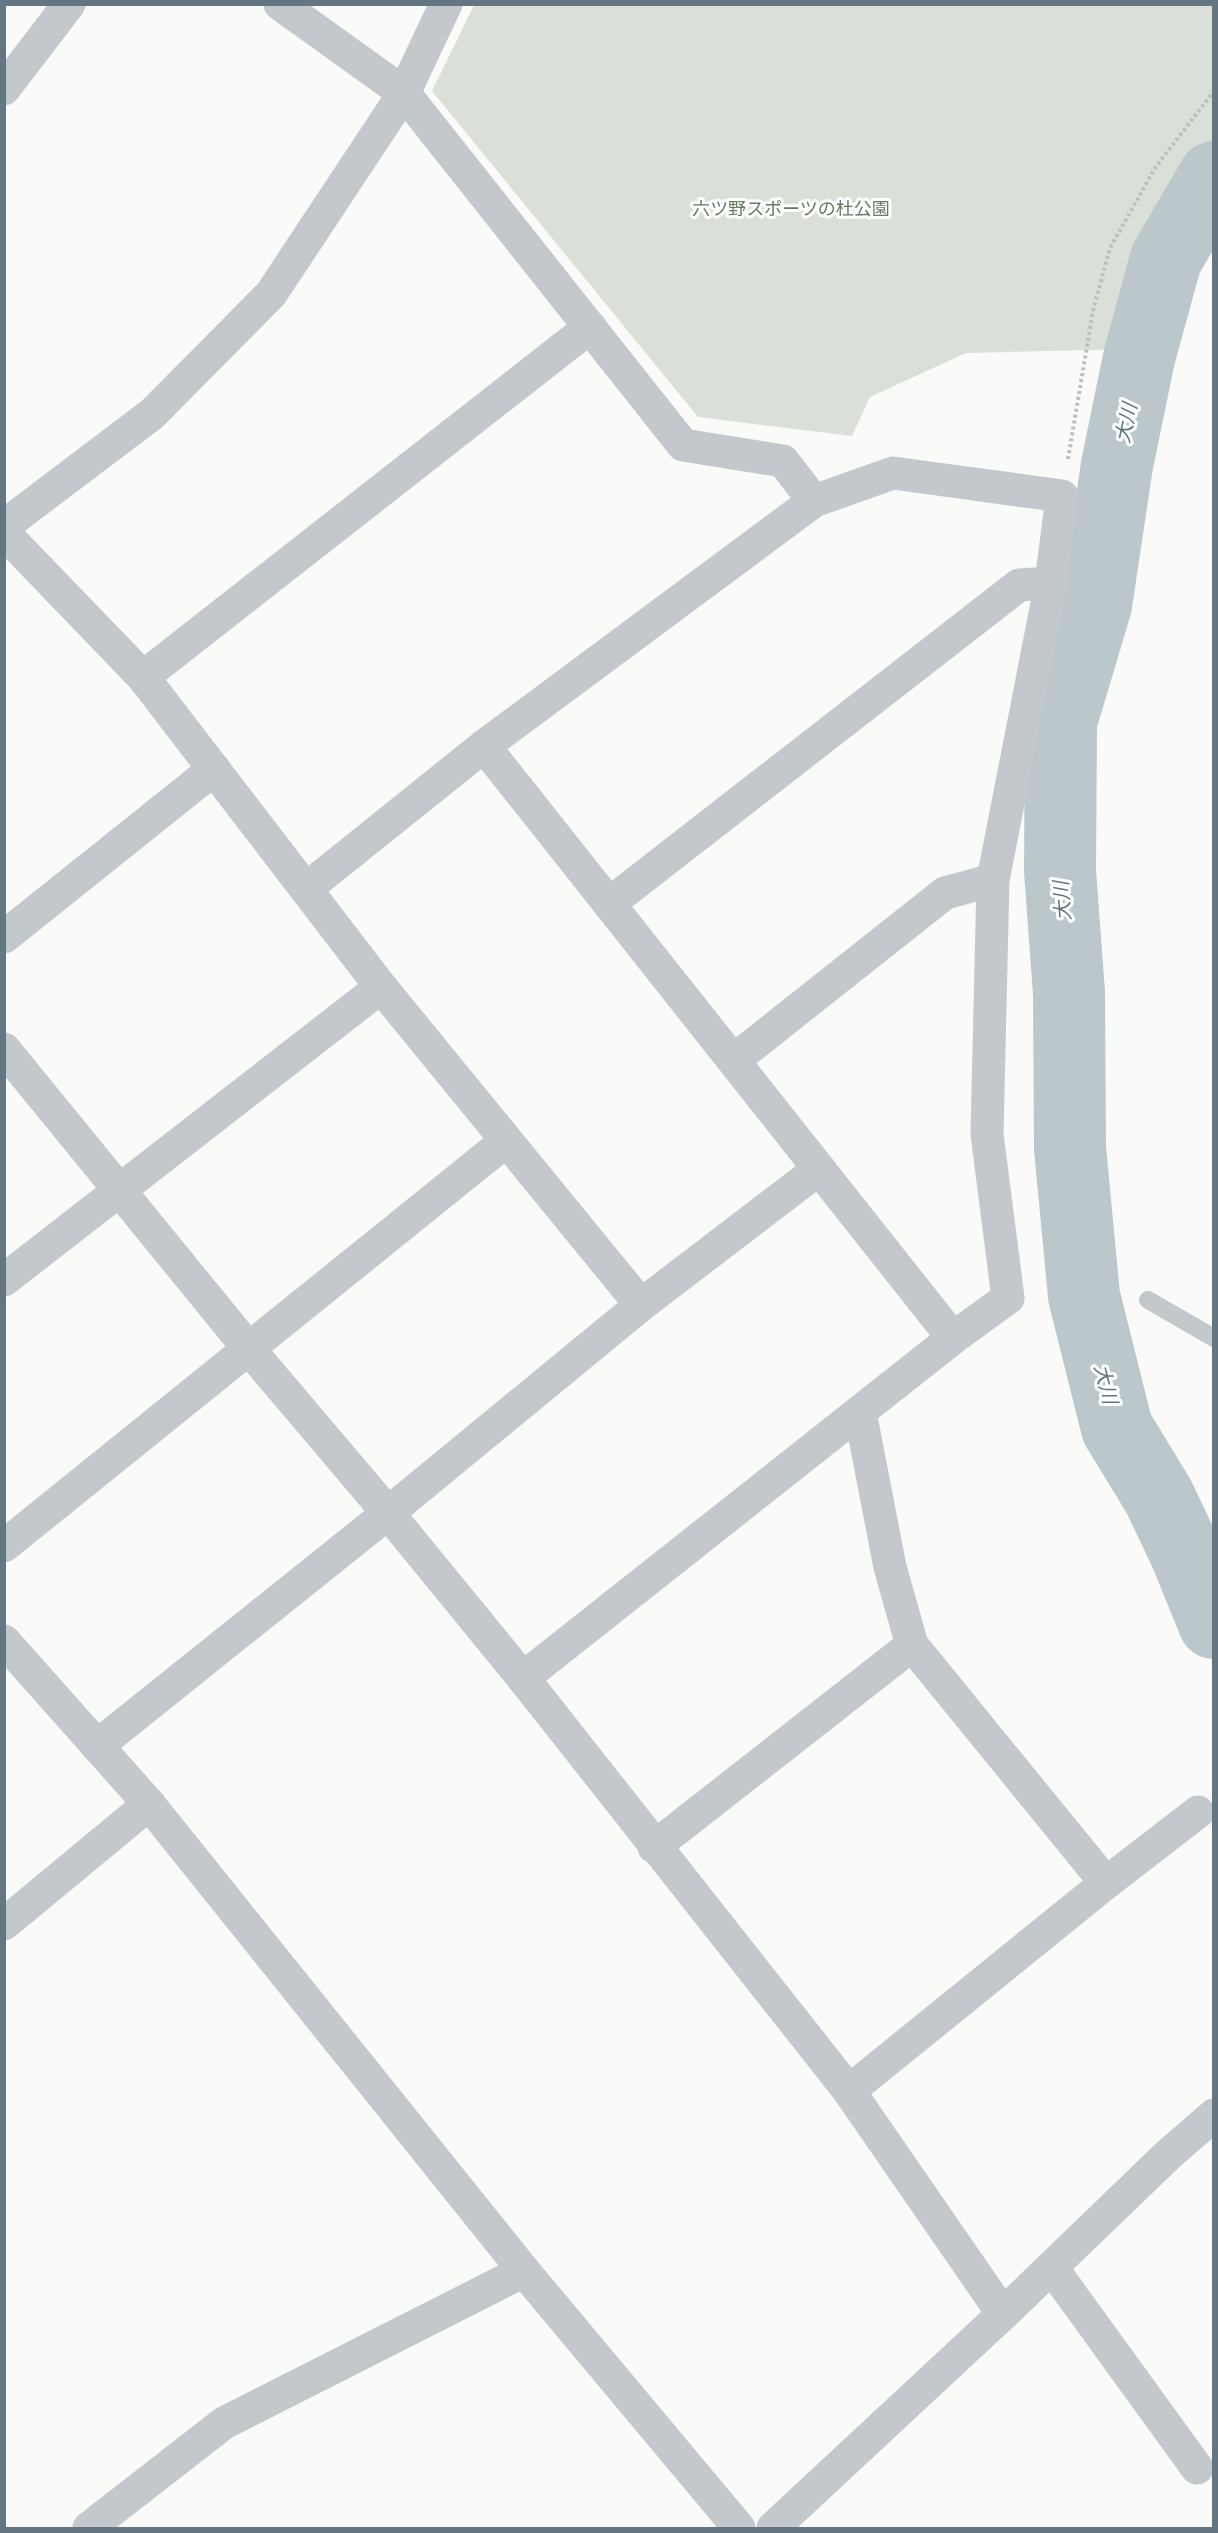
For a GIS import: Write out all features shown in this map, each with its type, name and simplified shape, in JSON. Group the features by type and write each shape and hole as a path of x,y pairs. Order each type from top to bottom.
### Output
{"street":[{"path":"4,89 69,4"},
{"path":"280,4 404,93 683,445 783,461 814,501"},
{"path":"4,526 152,414 271,294 404,93 446,4"},
{"path":"142,677 590,327"},
{"path":"307,888 484,746 814,501 893,473 1062,496 1051,583 993,880 987,1134 1008,1298 953,1338 523,1678"},
{"path":"4,533 142,677 307,888 381,987 641,1305"},
{"path":"610,903 1019,585 1051,583"},
{"path":"484,746 953,1338"},
{"path":"4,937 214,769"},
{"path":"734,1060 945,893 993,880"},
{"path":"4,1280 381,987"},
{"path":"4,1049 249,1349 388,1513 523,1678 654,1847 849,2091 1003,2314"},
{"path":"4,1546 506,1141"},
{"path":"97,1746 388,1513 641,1305 819,1168"},
{"path":"860,1412 890,1568 912,1645 1106,1882"},
{"path":"4,1641 149,1804 524,2271 739,2529"},
{"path":"654,1847 912,1645"},
{"path":"4,1924 149,1804"},
{"path":"849,2091 1106,1882 1198,1812"},
{"path":"773,2529 1052,2268 1168,2155 1214,2115"},
{"path":"1052,2268 1197,2468"},
{"path":"89,2529 224,2423 524,2271"}],"lane":[{"path":"1148,1300 1214,1338"}],"path":[{"path":"1062,496 1093,311 1110,248 1155,168 1214,91"}],"green space":[{"name":"六ツ野スポーツの杜公園","path":"474,5 1213,5 1213,164 1161,259 1133,349 966,353 870,397 852,436 698,417 432,91"}],"waterway":[{"name":"大川","path":"1214,177 1166,259 1139,358 1117,465 1096,605 1061,722 1060,871 1069,993 1070,1148 1084,1296 1117,1428 1159,1497 1186,1554 1214,1623"}]}
